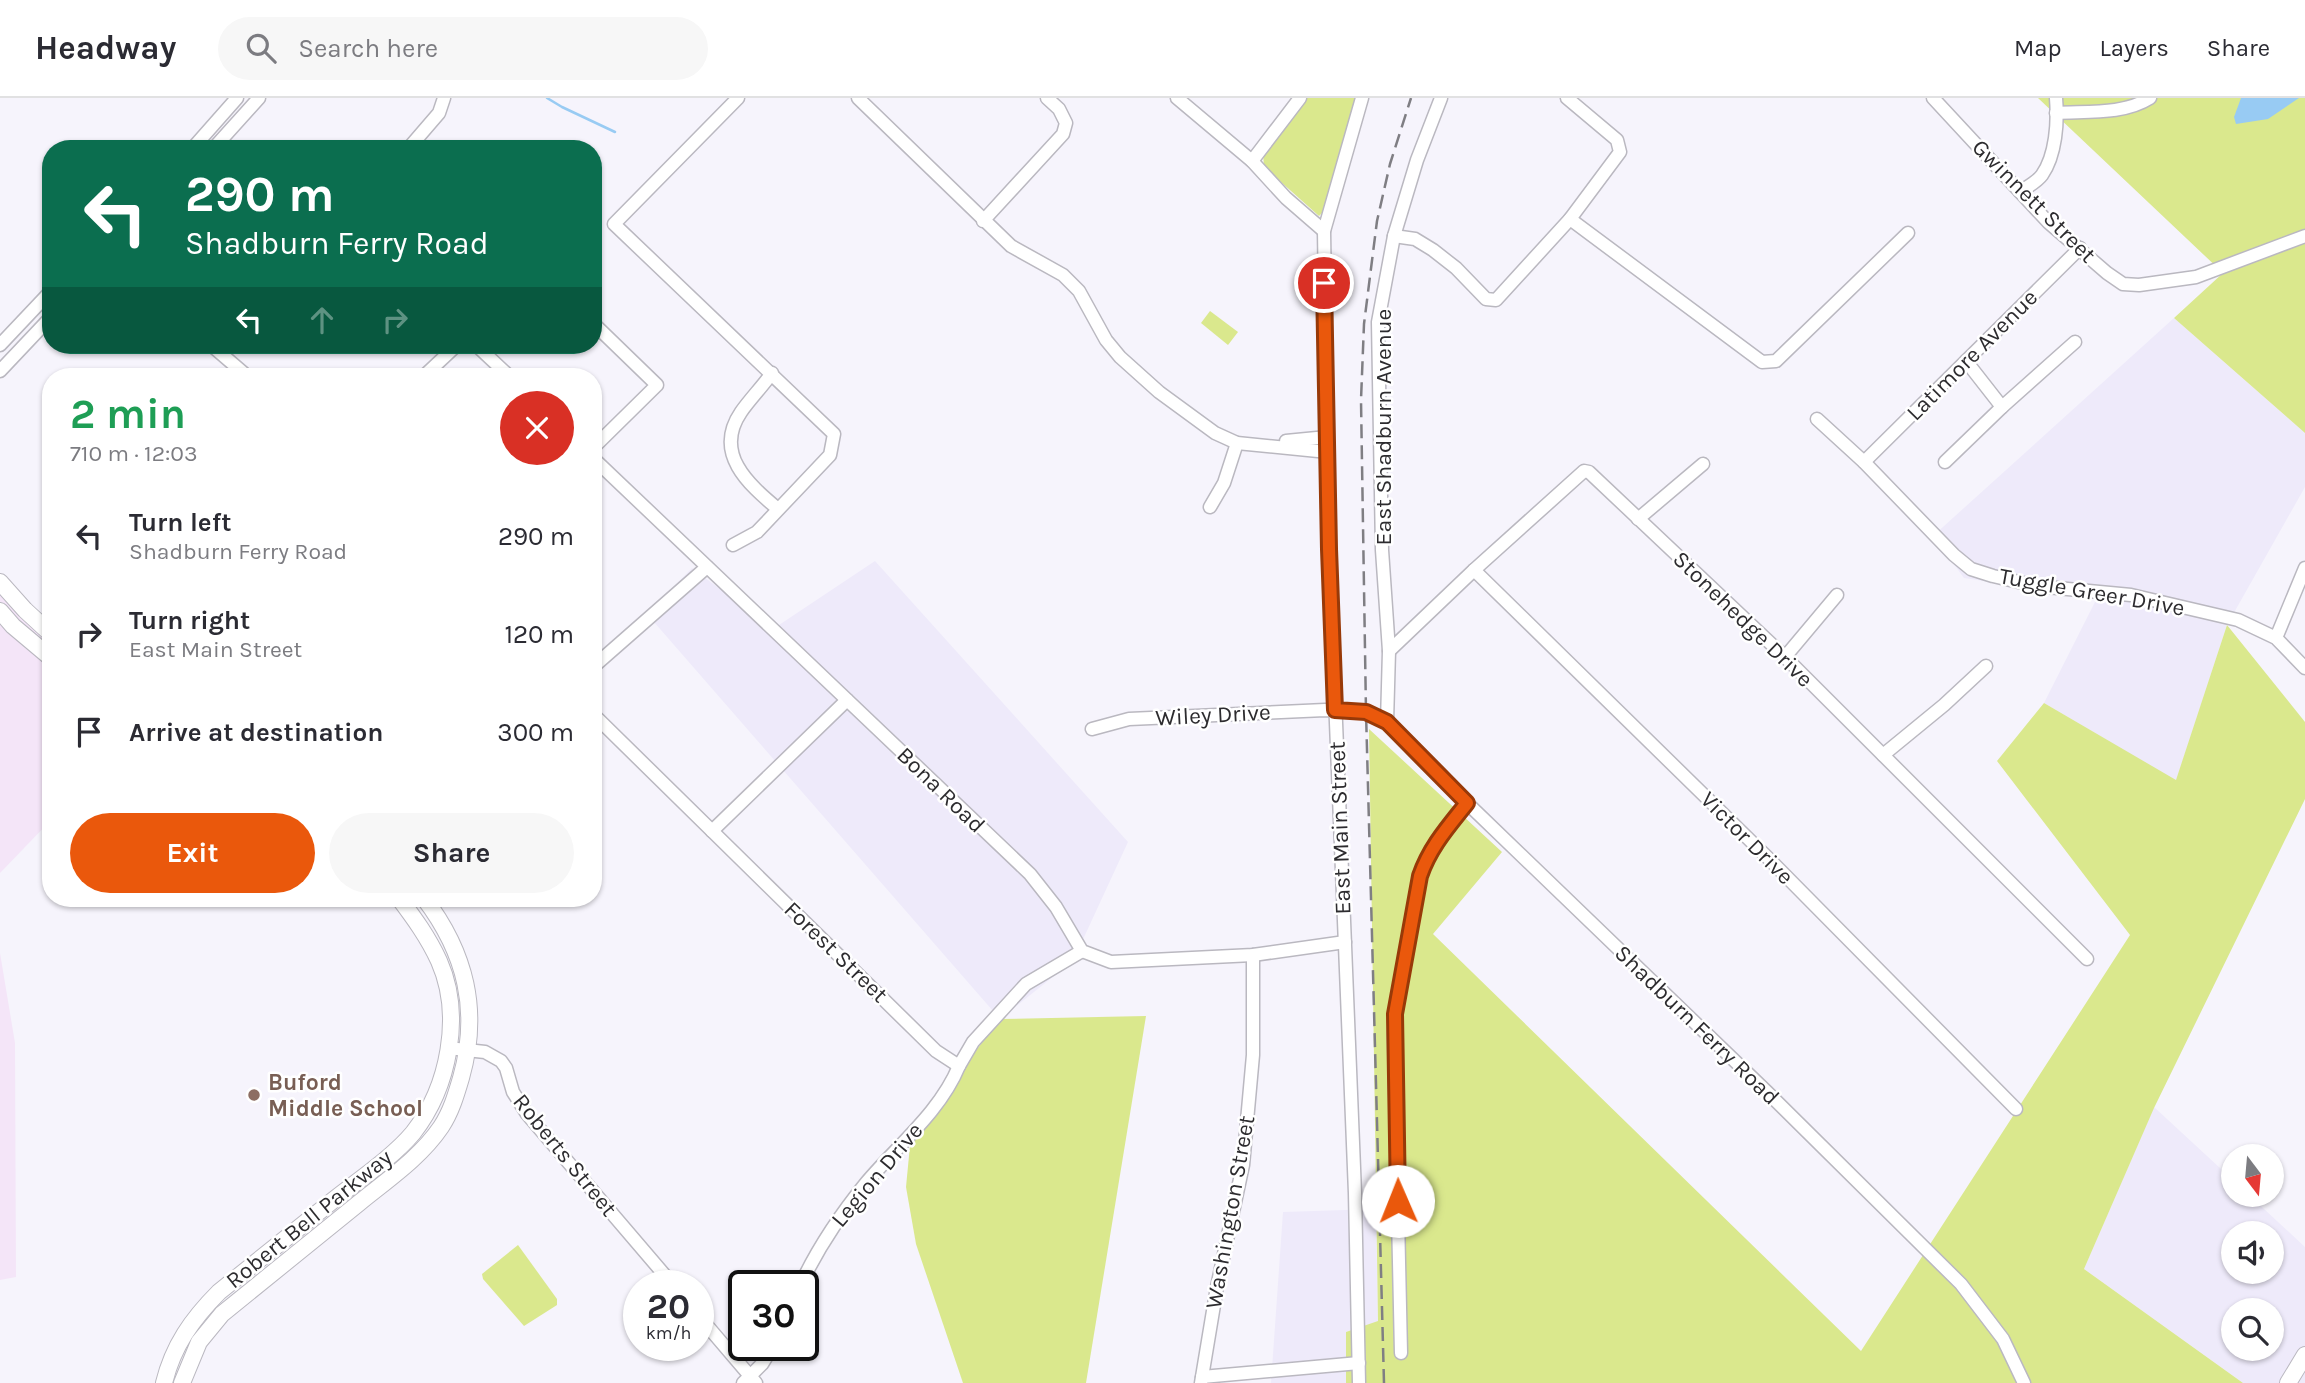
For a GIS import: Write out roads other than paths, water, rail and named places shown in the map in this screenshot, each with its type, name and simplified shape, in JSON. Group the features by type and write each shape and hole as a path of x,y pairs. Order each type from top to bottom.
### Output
{"main road":[{"path":"0,582 42,626"},
{"path":"0,611 13,626 42,650"},
{"name":"Robert Bell Parkway","path":"164,1383 176,1346 196,1315 219,1292 384,1160 412,1133 434,1100 445,1070 450,998 440,964 426,934 406,907"},
{"name":"Robert Bell Parkway","path":"182,1383 199,1342 222,1314 407,1163 435,1135 454,1103 468,1051 470,1003 459,960 443,926 430,907"},
{"path":"2288,1383 2305,1355"}],"street":[{"path":"200,140 237,98"},
{"path":"221,140 259,98"},
{"path":"420,140 439,113 444,98"},
{"path":"733,545 757,532 830,455 834,433 614,224 738,98"},
{"path":"859,98 1011,246 1063,275 1079,290 1106,340 1120,357 1207,427 1237,443 1328,453"},
{"path":"983,221 1063,134 1066,123 1059,109 1047,98"},
{"path":"1177,98 1252,161 1286,198 1324,231"},
{"path":"1252,161 1300,98"},
{"name":"East Main Street","path":"1359,1383 1329,549 1324,231 1362,98"},
{"name":"East Shadburn Avenue","path":"1387,722 1389,651 1382,550 1378,322 1394,236 1417,160 1441,98"},
{"path":"1394,236 1415,239 1433,250 1486,299 1496,300 1570,219 1620,152 1617,140 1567,98"},
{"name":"Gwinnett Street","path":"1933,98 2048,222 2123,284 2139,285 2196,277 2305,236"},
{"path":"2020,192 2040,177 2049,162 2054,143 2056,98"},
{"path":"2056,113 2126,109 2150,98"},
{"path":"1570,219 1762,362 1769,363 1776,361 1811,329 1908,233"},
{"name":"Latimore Avenue","path":"1864,462 2080,248"},
{"path":"0,345 42,301"},
{"path":"0,371 42,327"},
{"path":"602,332 657,385 602,440"},
{"path":"1945,462 2076,342"},
{"path":"221,354 238,368"},
{"path":"433,368 447,354"},
{"path":"486,354 500,368"},
{"path":"1966,361 2002,407"},
{"path":"772,373 741,412 731,432 732,453 741,475 778,509"},
{"name":"Tuggle Greer Drive","path":"1817,419 1971,569 2036,586 2143,598 2238,620 2276,638 2305,668"},
{"path":"1258,444 1327,438"},
{"path":"1210,507 1224,484 1237,443"},
{"path":"1638,519 1703,464"},
{"name":"Bona Road","path":"602,467 1030,874 1056,906 1082,951"},
{"name":"Stonehedge Drive","path":"1389,651 1584,471 1589,472 1785,657 2087,959"},
{"path":"602,659 707,567"},
{"path":"2276,638 2305,568"},
{"name":"Victor Drive","path":"1474,570 1767,857 2016,1109"},
{"path":"1785,657 1837,595"},
{"path":"1883,755 1986,666"},
{"path":"712,831 847,700"},
{"name":"Shadburn Ferry Road","path":"1335,710 1366,712 1387,722 1467,803 1767,1092 1961,1284 2003,1339 2024,1383"},
{"name":"Wiley Drive","path":"1091,729 1129,719 1335,710"},
{"name":"Forest Street","path":"602,723 936,1051 959,1066"},
{"path":"1401,1353 1394,1034 1397,998 1423,869 1434,845 1467,803"},
{"path":"959,1066 973,1042 1026,984 1082,951 1111,962 1253,955 1345,942"},
{"name":"Washington Street","path":"1201,1380 1242,1165 1253,1055 1253,955"},
{"name":"Roberts Street","path":"448,1048 485,1052 501,1061 506,1068 513,1093 527,1114 660,1270"},
{"name":"Legion Drive","path":"807,1270 817,1249 865,1184 950,1088 959,1066"},
{"path":"714,1336 749,1381 764,1361"},
{"path":"1201,1380 1359,1363"}],"water":[{"path":"2241,98 2299,98 2268,119 2236,124 2234,117"}],"waterway":[{"path":"547,98 615,132"}],"railway":[{"path":"1384,1383 1366,712 1361,400 1364,324 1377,221 1390,164 1411,98"}],"place":[{"name":"Buford Middle School","path":"254,1095"}]}
